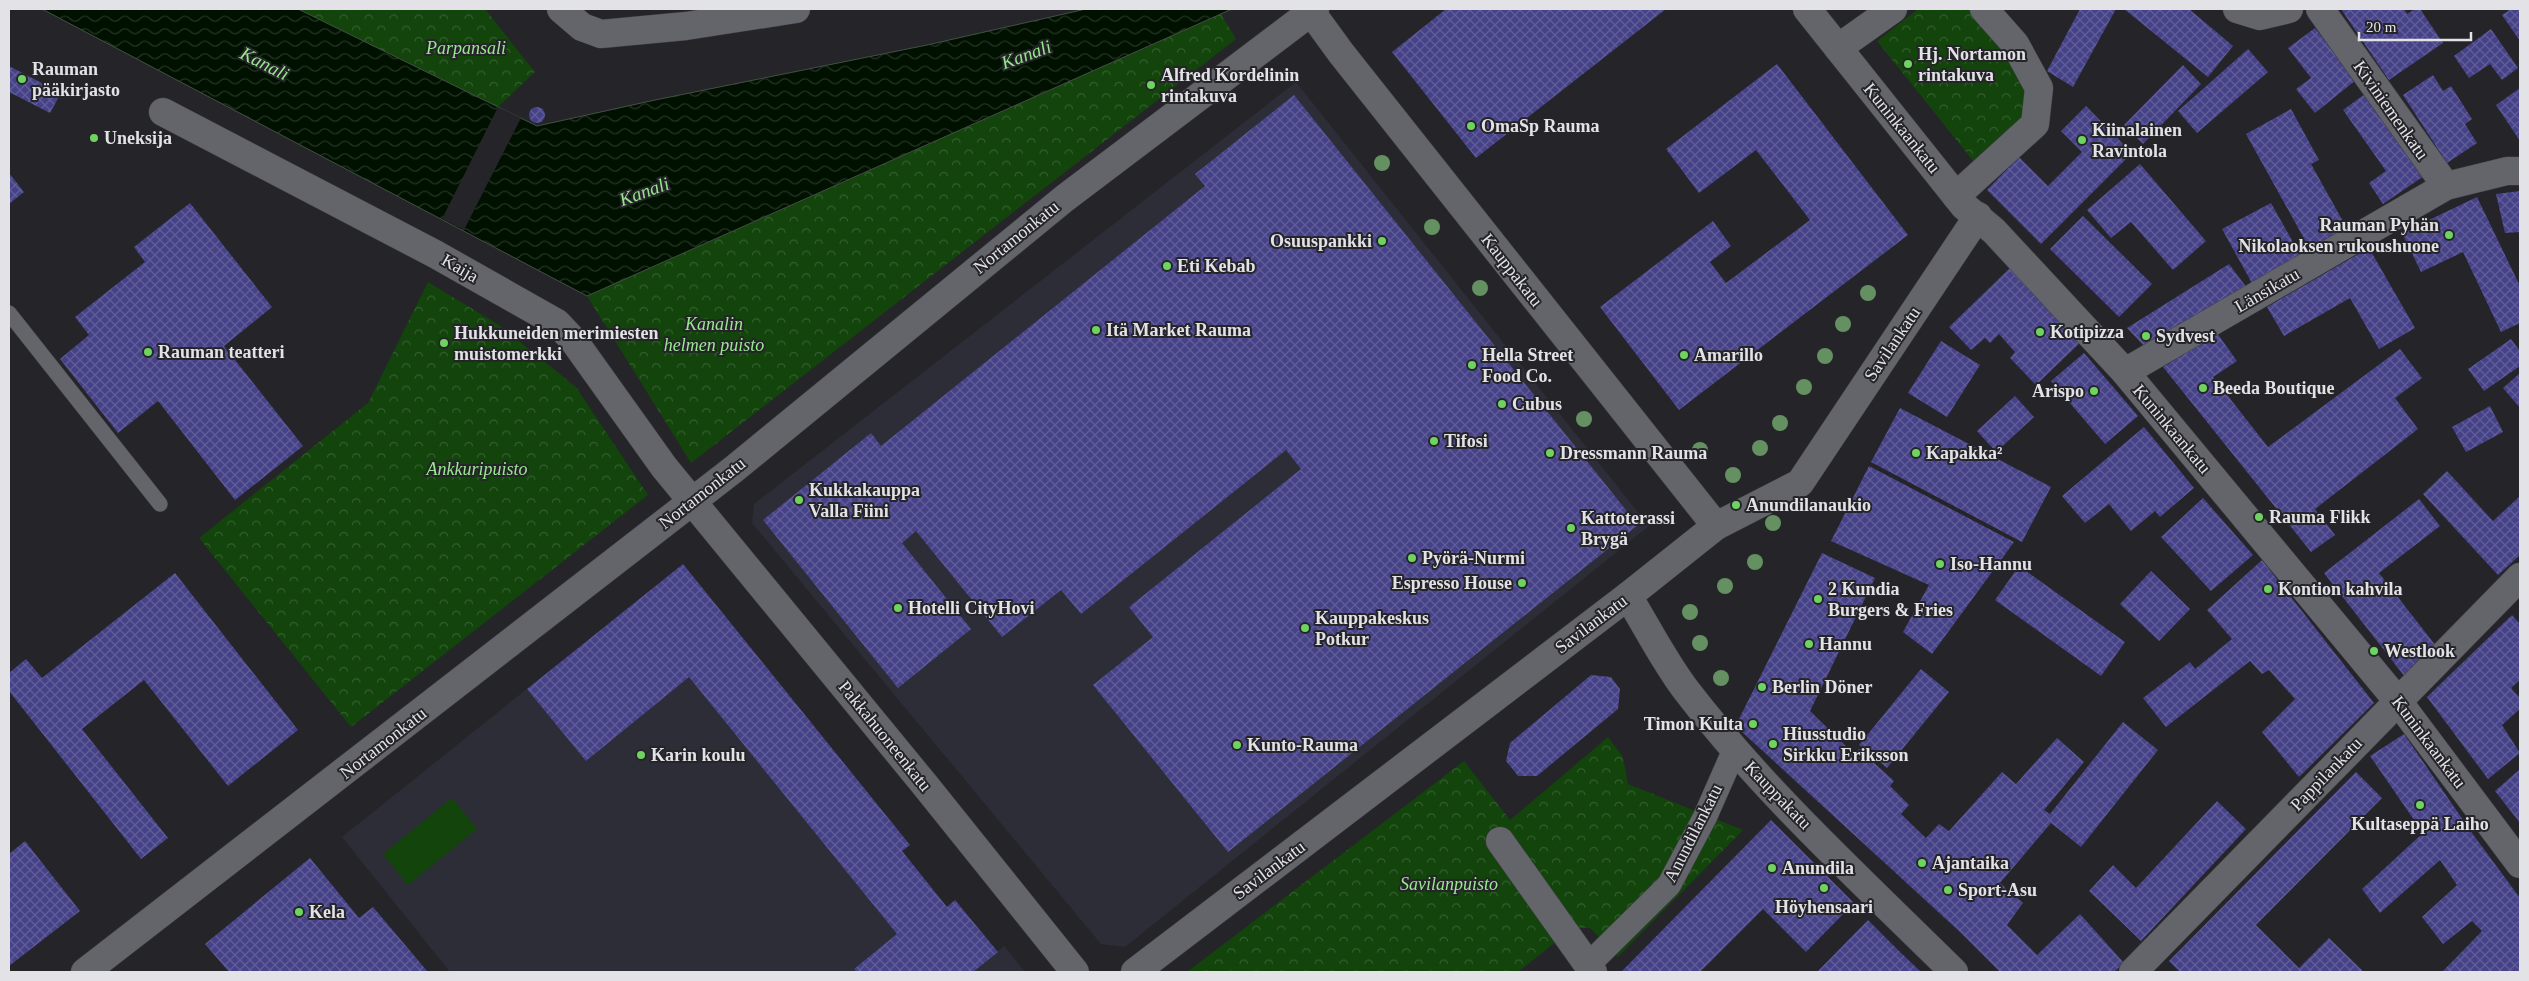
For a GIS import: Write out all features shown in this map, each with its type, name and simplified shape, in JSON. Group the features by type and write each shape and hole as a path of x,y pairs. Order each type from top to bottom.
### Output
{"street":[{"path":"561,9 582,27 601,34 686,26 796,9"},
{"name":"Kuninkaankatu","path":"1807,9 1956,196 1978,216 2125,372 2397,700 2520,864"},
{"path":"1838,48 1894,9"},
{"path":"1956,196 2034,124 2040,88 2014,44 1984,9"},
{"path":"2237,9 2260,16 2289,9"},
{"name":"Kiviniemenkatu","path":"2320,9 2446,186"},
{"name":"Nortamonkatu","path":"85,972 693,501 1065,198 1312,10"},
{"name":"Kauppakatu","path":"1312,10 1346,60 1716,526"},
{"name":"Kaija","path":"163,112 435,254 557,323 574,341 664,467 693,501"},
{"name":"Länsikatu","path":"2125,372 2446,186 2507,171 2520,171"},
{"name":"Savilankatu","path":"1135,972 1628,596 1716,526 1800,483 1978,216"},
{"name":"Pakkahuoneenkatu","path":"693,501 925,784 1075,972"},
{"name":"Pappilankatu","path":"2133,972 2397,700 2520,577"},
{"name":"Kauppakatu","path":"1628,596 1684,688 1734,751 1877,898 1954,972"},
{"name":"Anundilankatu","path":"1586,970 1669,884 1705,817 1734,751"},
{"path":"1500,841 1586,970"}],"lane":[{"path":"9,313 160,504"}],"shaded area":[{"path":"1296,82 1649,526 1125,947 1101,944 752,523 754,504"},
{"name":"Karin koulu","path":"683,564 910,845 902,851 947,907 955,900 997,952 1004,946 1025,972 450,972 342,837"}],"green space":[{"name":"Parpansali","path":"298,9 485,9 535,72 498,107"},
{"path":"1918,9 1972,9 2005,50 2023,81 2026,97 2025,113 2016,128 1974,162 1877,41"},
{"name":"Kanalin helmen puisto","path":"1221,14 1236,39 691,463 587,296"},
{"name":"Ankkuripuisto","path":"428,282 499,325 576,387 648,495 351,727 199,538 368,403"},
{"name":"Savilanpuisto","path":"1608,737 1623,757 1628,784 1743,830 1618,957 1590,928 1573,928 1518,972 1187,972 1464,761 1510,820"},
{"path":"452,798 477,829 408,885 383,854"}],"water":[{"name":"Kanali","path":"42,9 298,9 537,126 927,45 1086,9 1232,9 587,296"}],"pier":[{"path":"498,107 521,118 464,230 442,219"}],"building":[{"path":"1446,9 1666,9 1476,158 1392,52"},
{"path":"2080,9 2116,9 2073,87 2047,71"},
{"path":"2124,9 2189,9 2233,46 2208,77"},
{"path":"2341,9 2404,9 2407,14 2415,9 2420,9 2443,43 2389,80"},
{"path":"2511,9 2520,9 2520,41 2502,15"},
{"path":"2315,28 2356,80 2315,113 2296,89 2311,78 2288,48"},
{"path":"2491,29 2518,68 2502,80 2490,64 2469,78 2454,56"},
{"path":"2248,49 2268,72 2197,133 2178,111"},
{"path":"1777,64 1908,235 1679,410 1600,307 1713,221 1731,246 1710,262 1726,283 1810,220 1756,150 1699,193 1666,149"},
{"path":"2183,65 2201,84 2143,144 2124,125"},
{"name":"Rauman pääkirjasto","path":"9,66 61,93 50,113 9,92"},
{"path":"2433,75 2443,91 2451,86 2472,119 2465,124 2477,143 2447,163 2403,95"},
{"path":"2520,88 2520,141 2496,105"},
{"path":"2365,94 2424,176 2383,204 2369,183 2386,171 2343,110"},
{"path":"1294,95 1638,525 1228,852 1093,685 1153,637 1129,607 1301,469 1286,450 1081,614 1061,590 1002,637 916,531 902,543 971,629 898,688 763,520 871,433 881,446 1205,186 1195,174"},
{"path":"2086,106 2132,153 2041,244 1987,190 2019,157 2048,186 2082,152 2061,131"},
{"path":"534,107 540,107 545,112 543,121 534,123 529,118 529,112"},
{"path":"2291,109 2319,160 2311,164 2349,232 2312,253 2246,134"},
{"path":"2140,164 2206,241 2173,270 2131,222 2111,238 2087,210"},
{"path":"9,173 24,192 9,204"},
{"path":"2520,191 2520,232 2505,233 2496,194"},
{"path":"2477,197 2520,286 2520,323 2501,332 2463,252 2421,272 2402,233"},
{"name":"Rauman teatteri","path":"190,203 272,307 224,346 303,446 235,500 158,401 118,433 60,359 89,335 75,317 145,262 134,247"},
{"path":"2271,203 2302,258 2253,285 2222,229"},
{"path":"2083,216 2152,284 2119,317 2050,249"},
{"path":"2369,248 2415,328 2379,349 2350,298 2284,336 2267,307"},
{"path":"2229,264 2247,288 2147,349 2127,328"},
{"path":"2012,266 2083,340 2036,385 2010,358 2015,352 1999,334 1990,343 1985,338 1971,350 1949,327"},
{"path":"2217,333 2237,361 2213,377 2268,447 2400,349 2422,378 2395,398 2418,429 2315,509 2335,535 2311,552 2163,367"},
{"path":"2511,339 2520,351 2520,366 2484,391 2468,369"},
{"path":"1941,341 1980,365 1947,417 1908,393"},
{"path":"2084,353 2138,416 2105,444 2051,381"},
{"path":"2520,373 2520,408 2503,388"},
{"path":"2015,396 2034,417 1996,452 1977,431"},
{"path":"2490,406 2503,432 2466,452 2452,427"},
{"path":"1900,408 2051,487 2022,542 1871,462"},
{"path":"2144,427 2194,488 2160,517 2155,511 2131,531 2109,504 2085,523 2062,496"},
{"name":"Iso-Hannu","path":"1869,466 2014,542 1932,654 1903,632 1929,585 1831,541"},
{"path":"2447,471 2493,521 2520,496 2520,555 2498,575 2423,494"},
{"path":"2203,498 2253,555 2211,591 2161,537"},
{"path":"2419,499 2440,526 2379,573 2440,651 2405,677 2324,573"},
{"path":"1822,553 1875,578 1810,711 1854,754 1859,749 1894,781 1890,786 1909,805 1901,814 1926,838 1939,824 1949,831 2002,772 2016,784 2057,738 2084,762 2044,810 2050,814 2123,722 2158,750 2081,847 2051,823 2000,883 2023,903 2007,925 2037,955 2080,914 2124,963 2114,972 2000,972 1960,932 1740,730 1739,719"},
{"path":"2262,560 2374,703 2299,777 2262,732 2295,699 2269,670 2262,674 2250,661 2166,727 2143,698 2190,662 2195,669 2232,639 2207,610"},
{"path":"683,564 910,845 902,851 947,907 955,900 998,952 973,972 857,972 854,969 897,934 689,677 586,761 527,689"},
{"path":"2019,566 2125,642 2101,676 1995,600"},
{"path":"2151,571 2190,609 2159,641 2120,604"},
{"path":"175,573 298,730 228,786 144,680 82,729 168,838 141,859 9,691 9,673 26,659 42,678"},
{"path":"2512,615 2520,624 2520,680 2511,688 2520,698 2520,709 2502,725 2520,753 2488,779 2427,697"},
{"path":"1921,669 1949,692 1887,768 1859,745"},
{"path":"1591,675 1611,677 1620,689 1618,709 1537,776 1518,776 1506,761 1510,743"},
{"path":"2404,734 2472,833 2520,898 2520,972 2442,972 2482,931 2472,921 2443,944 2422,917 2457,885 2440,860 2380,913 2362,889 2423,833 2370,756"},
{"path":"2520,769 2520,823 2495,791"},
{"path":"2356,772 2382,798 2256,925 2299,968 2329,938 2364,972 2180,972 2169,961"},
{"path":"2217,801 2246,829 2141,941 2089,891 2113,865 2136,888"},
{"name":"Anundila","path":"1771,820 1854,903 1806,952 1763,909 1700,972 1621,972"},
{"path":"25,841 80,911 9,966 9,854"},
{"name":"Kela","path":"310,858 359,918 373,907 428,972 229,972 205,944"},
{"path":"1868,920 1898,950 1921,972 1817,972"}],"place":[{"name":"Hj. Nortamon rintakuva","path":"1908,64"},
{"name":"Rauman pääkirjasto","path":"22,79"},
{"name":"Alfred Kordelinin rintakuva","path":"1151,85"},
{"name":"OmaSp Rauma","path":"1471,126"},
{"name":"Uneksija","path":"94,138"},
{"name":"Kiinalainen Ravintola","path":"2082,140"},
{"name":"Rauman Pyhän Nikolaoksen rukoushuone","path":"2449,235"},
{"name":"Osuuspankki","path":"1382,241"},
{"name":"Eti Kebab","path":"1167,266"},
{"name":"Itä Market Rauma","path":"1096,330"},
{"name":"Kotipizza","path":"2040,332"},
{"name":"Sydvest","path":"2146,336"},
{"name":"Hukkuneiden merimiesten muistomerkki","path":"444,343"},
{"name":"Rauman teatteri","path":"148,352"},
{"name":"Amarillo","path":"1684,355"},
{"name":"Hella Street Food Co.","path":"1472,365"},
{"name":"Beeda Boutique","path":"2203,388"},
{"name":"Arispo","path":"2094,391"},
{"name":"Cubus","path":"1502,404"},
{"name":"Tifosi","path":"1434,441"},
{"name":"Dressmann Rauma","path":"1550,453"},
{"name":"Kapakka²","path":"1916,453"},
{"name":"Kukkakauppa Valla Fiini","path":"799,500"},
{"name":"Anundilanaukio","path":"1736,505"},
{"name":"Rauma Flikk","path":"2259,517"},
{"name":"Kattoterassi Brygä","path":"1571,528"},
{"name":"Pyörä-Nurmi","path":"1412,558"},
{"name":"Iso-Hannu","path":"1940,564"},
{"name":"Espresso House","path":"1522,583"},
{"name":"Kontion kahvila","path":"2268,589"},
{"name":"2 Kundia Burgers & Fries","path":"1818,599"},
{"name":"Hotelli CityHovi","path":"898,608"},
{"name":"Kauppakeskus Potkur","path":"1305,628"},
{"name":"Hannu","path":"1809,644"},
{"name":"Westlook","path":"2374,651"},
{"name":"Berlin Döner","path":"1762,687"},
{"name":"Timon Kulta","path":"1753,724"},
{"name":"Hiusstudio Sirkku Eriksson","path":"1773,744"},
{"name":"Kunto-Rauma","path":"1237,745"},
{"name":"Karin koulu","path":"641,755"},
{"name":"Kultaseppä Laiho","path":"2420,805"},
{"name":"Ajantaika","path":"1922,863"},
{"name":"Anundila","path":"1772,868"},
{"name":"Höyhensaari","path":"1824,888"},
{"name":"Sport-Asu","path":"1948,890"},
{"name":"Kela","path":"299,912"}]}
